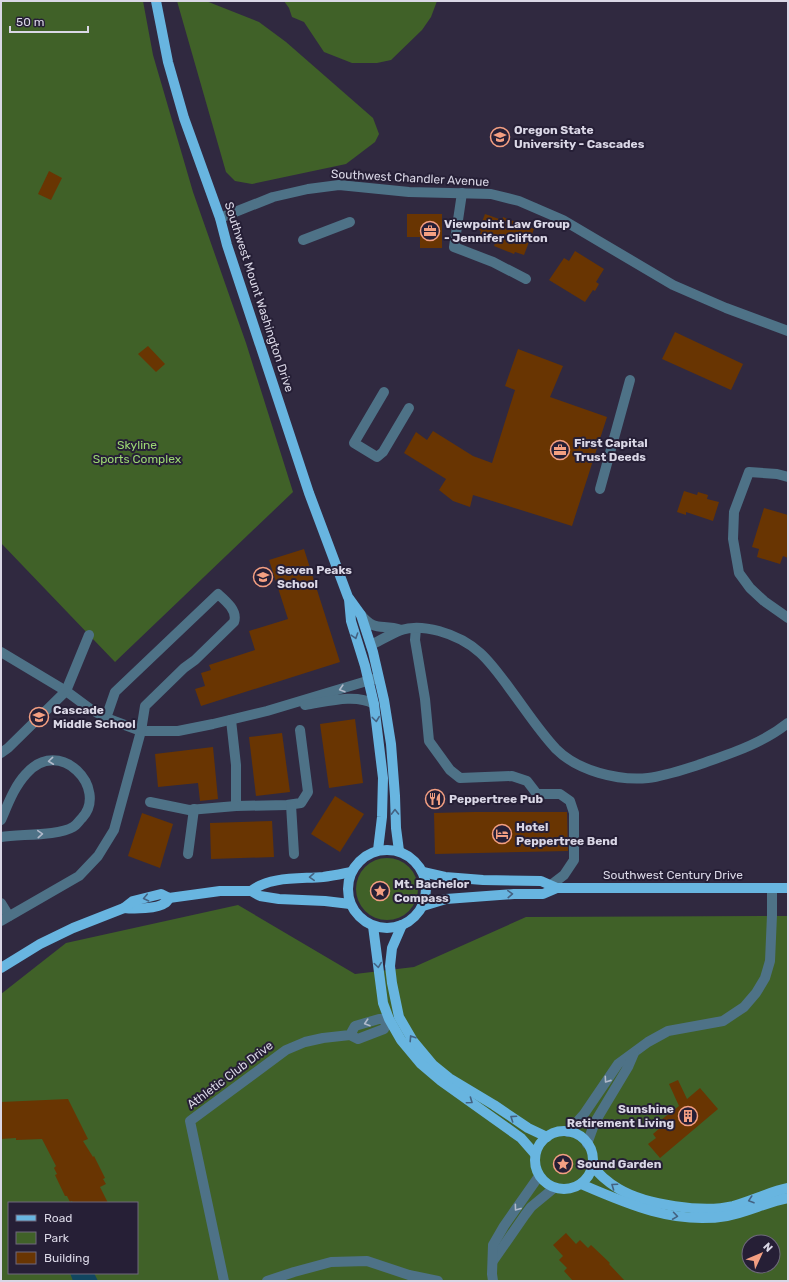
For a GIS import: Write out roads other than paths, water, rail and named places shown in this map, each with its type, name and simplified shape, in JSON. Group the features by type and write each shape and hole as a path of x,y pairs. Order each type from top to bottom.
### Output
{"main road":[{"name":"Southwest Mount Washington Drive","path":"156,1 168,62 184,118 220,218 227,245 309,493 348,597 361,615 371,645 380,678 391,744 396,828 399,851"},
{"name":"Southwest Mount Washington Drive","path":"348,597 350,621 365,666 374,704 383,778 382,817 378,850"},
{"path":"389,849 399,851 409,856 417,863 422,872 426,883 426,895 423,906 410,921 402,925 392,928 374,926 364,921 356,914 350,904 347,894 351,872 357,862 367,854 378,850 389,849"},
{"path":"250,890 258,884 294,878 324,877 351,872"},
{"name":"Southwest Century Drive","path":"422,872 445,877 483,880 541,881 554,887 788,888"},
{"name":"Southwest Century Drive","path":"423,906 446,899 514,894 542,894 554,887"},
{"path":"1,968 40,944 73,928 124,908 136,910 164,904 169,898 220,891 250,890 260,896 279,899 325,901 350,904"},
{"path":"402,925 392,948 390,966 399,1017 413,1041 433,1064 449,1078 494,1105 528,1128 547,1137"},
{"path":"374,926 383,1003 401,1040 421,1064 441,1081 521,1138 536,1154"},
{"path":"561,1132 568,1132 576,1134 587,1144 592,1157 592,1165 590,1172 581,1184 572,1188 554,1188 539,1176 536,1169 536,1154 538,1148 547,1137 561,1132"},
{"path":"592,1165 607,1181 620,1190 642,1198 670,1205 700,1209 732,1206 788,1188"},
{"path":"581,1184 637,1207 676,1217 708,1218 726,1216 742,1213 788,1198"}],"street":[{"name":"Southwest Chandler Avenue","path":"220,218 273,197 308,189 339,186 409,192 491,194 519,201 563,220 673,285 726,308 788,331"},
{"path":"462,193 454,246 493,262 526,279"},
{"path":"303,240 350,222"},
{"path":"600,489 630,380"},
{"path":"384,392 354,443 377,457 383,452 409,408"},
{"path":"788,477 777,474 749,472 734,512 733,539 739,573 750,588 764,601 788,618"},
{"path":"1,903 5,918 79,876 98,856 114,830 141,731 145,706 234,622 234,613 231,607 218,594 115,692 106,718"},
{"path":"361,615 366,621 375,627 392,627 401,630"},
{"path":"416,628 415,640 425,699 429,741 450,770 460,778 512,776 527,781 536,794 560,794 570,801 574,812 574,860 554,887"},
{"path":"371,645 401,630 416,628 429,629 450,634 465,641 480,652 495,668 557,750 587,769 625,778 649,778 681,771 750,745 778,731 788,723"},
{"path":"1,753 8,748 66,691 89,635"},
{"path":"1,652 66,691 89,708 106,718 141,731 178,731 231,720 267,711 368,680 380,678"},
{"path":"267,711 353,698 368,700 374,704"},
{"path":"231,720 236,765 236,806"},
{"path":"150,802 189,810 236,806 291,805 301,803 308,792 300,730"},
{"path":"1,820 15,791 25,775 34,766 50,759 62,760 76,769 84,779 90,796 88,812 74,827 55,832 1,837"},
{"path":"291,805 294,854"},
{"path":"188,854 194,809"},
{"path":"568,1132 584,1114 618,1064 648,1042 668,1031 723,1021 744,1007 752,998 765,978 770,961 772,888"},
{"name":"Athletic Club Drive","path":"224,1281 190,1121 286,1050 304,1042 350,1035 358,1039 384,1029 390,1019"},
{"path":"587,1144 595,1122 628,1067 634,1053"},
{"path":"493,1281 493,1245 504,1226 539,1176"},
{"path":"493,1261 516,1226 528,1211 554,1188"},
{"path":"267,1281 331,1262 367,1261 409,1275 438,1281"}],"water":[{"path":"70,1274 94,1274 98,1281 73,1281"}],"place":[{"name":"Oregon State University - Cascades","path":"500,137"},
{"name":"Viewpoint Law Group - Jennifer Clifton","path":"430,231"},
{"name":"First Capital Trust Deeds","path":"560,450"},
{"name":"Seven Peaks School","path":"263,577"},
{"name":"Cascade Middle School","path":"39,717"},
{"name":"Peppertree Pub","path":"435,799"},
{"name":"Hotel Peppertree Bend","path":"502,834"},
{"name":"Mt. Bachelor Compass","path":"380,891"},
{"name":"Sunshine Retirement Living","path":"688,1116"},
{"name":"Sound Garden","path":"563,1164"}],"park label":[{"name":"Skyline Sports Complex","path":"137,452"}]}
